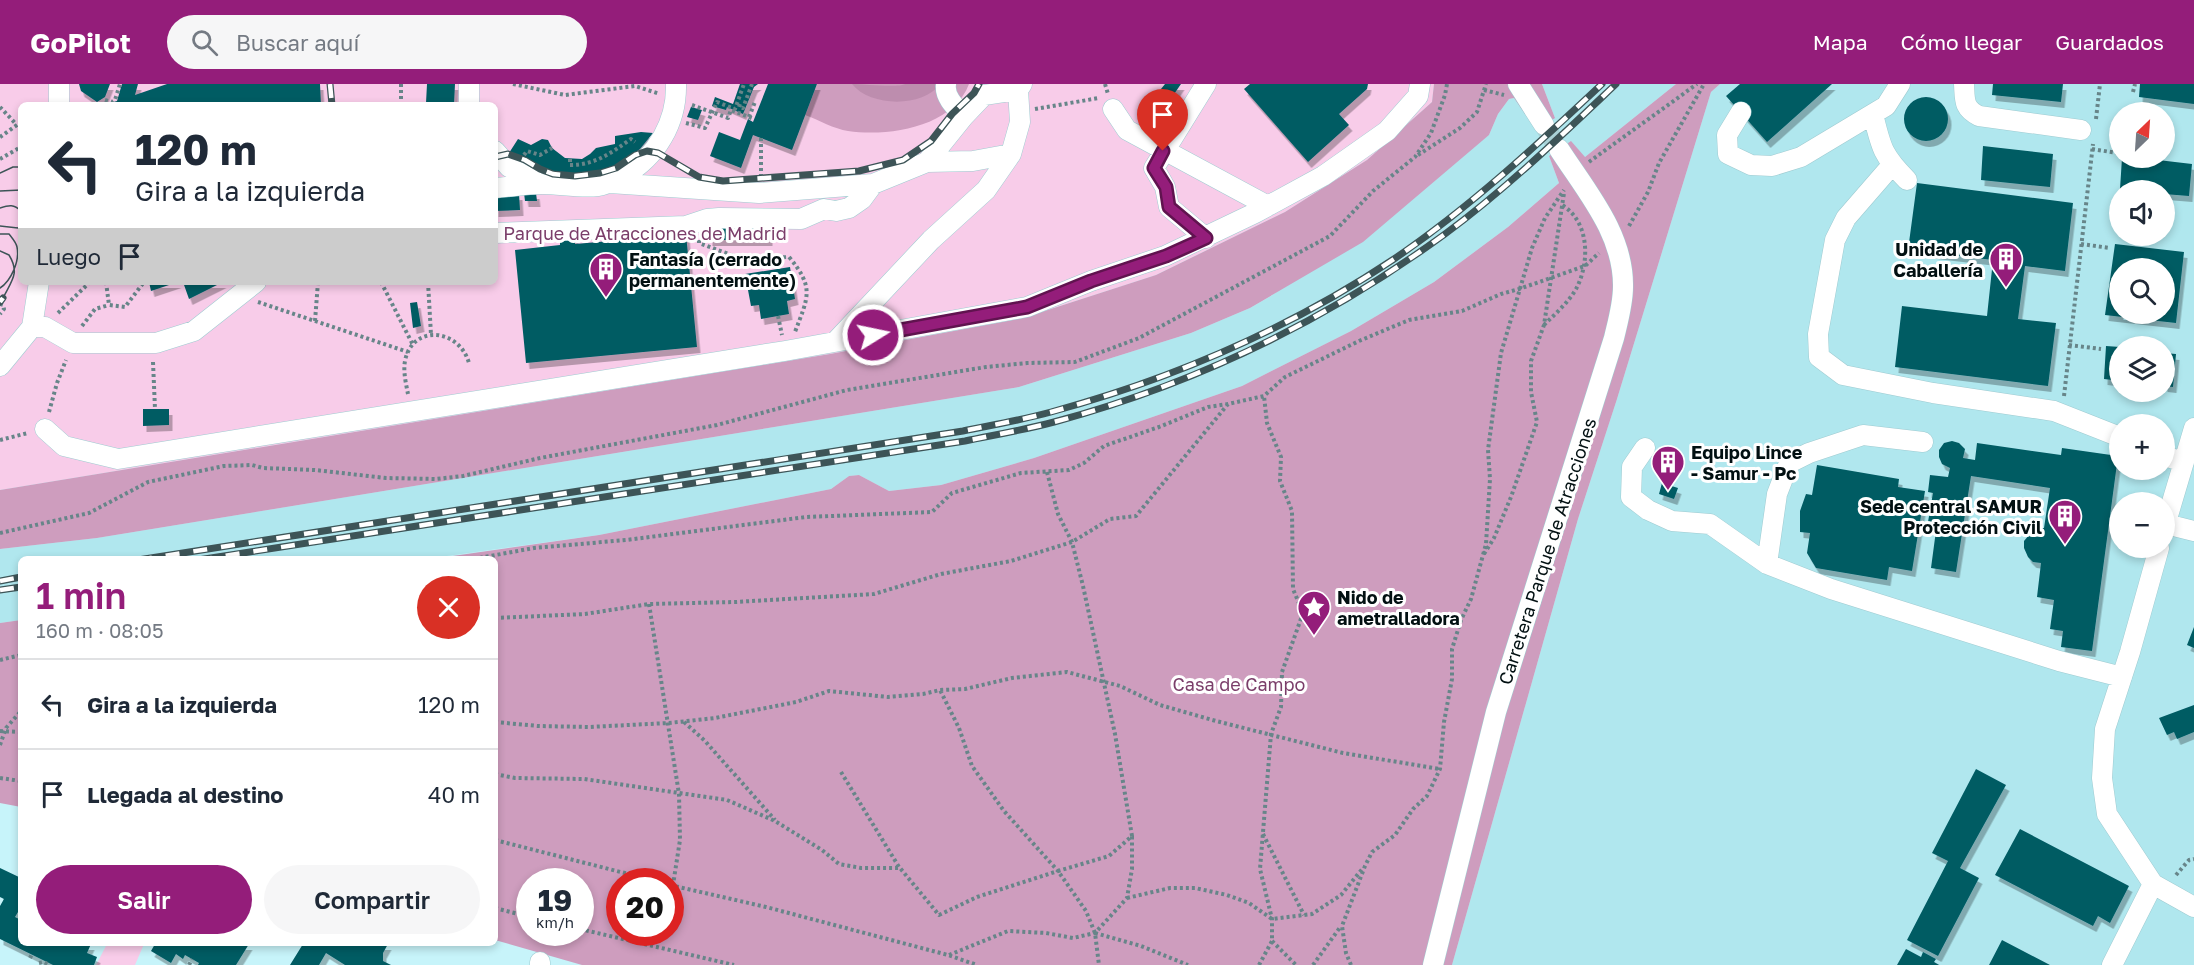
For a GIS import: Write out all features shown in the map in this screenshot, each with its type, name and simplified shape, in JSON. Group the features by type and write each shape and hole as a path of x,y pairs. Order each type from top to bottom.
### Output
{"street":[{"path":"58,84 59,102"},
{"path":"469,84 469,102"},
{"path":"946,84 944,88 950,102 964,116"},
{"path":"1206,84 1154,168 1166,187 1169,207 1206,238"},
{"path":"45,429 64,446 118,459 789,350 1027,307 1091,281 1166,256 1206,238 1323,176 1387,131 1418,96 1420,84"},
{"path":"1518,84 1544,125"},
{"path":"1741,112 1727,135 1728,154 1751,165 1773,166 1802,157 1886,106 1900,84"},
{"path":"1964,84 1965,102 1970,111 1979,116 2090,130"},
{"path":"836,341 931,240 986,190 1011,154 1020,122 1020,87 984,95 927,162"},
{"path":"498,188 540,184 598,186 610,183 635,169 658,146 671,119 676,92"},
{"path":"1111,103 1127,130 1268,206"},
{"path":"1873,114 1881,147 1892,165 1906,180"},
{"name":"Carretera Parque de Atracciones","path":"1433,965 1496,712 1614,338 1623,288 1620,259 1608,225 1581,167 1559,149"},
{"path":"610,183 762,193 873,184 927,162 974,161 1011,154"},
{"path":"498,155 509,167 540,184"},
{"path":"1892,165 1846,218 1835,240 1818,334 1819,357 1844,375 1933,393 2054,411 2109,433"},
{"path":"498,233 686,226 719,218 801,219 824,209 836,211 849,208 862,199 873,184"},
{"path":"0,366 39,327 39,285"},
{"path":"39,327 73,343 152,343 194,332 252,285"},
{"path":"2175,492 2194,428"},
{"path":"1767,564 1777,495 1789,463 1809,453 1863,435 1923,442"},
{"path":"1645,448 1632,467 1631,497 1648,510 1672,521 1710,524 1767,564 1831,589 2059,661 2122,678"},
{"path":"2175,459 2184,462"},
{"path":"2175,528 2194,531"},
{"path":"2156,558 2105,729 2102,778 2107,814 2153,884 2194,907"},
{"path":"2112,965 2153,884"}],"path":[{"path":"105,100 111,102 115,100 120,84"},
{"path":"401,84 401,102"},
{"path":"513,84 565,95 618,86 676,92"},
{"path":"744,84 739,107 743,108 752,84"},
{"path":"671,119 705,128 717,102 735,109 744,84"},
{"path":"1415,157 1431,133 1445,95 1446,84"},
{"path":"0,533 89,513 148,482 224,466 252,465 263,468 315,470 386,478 436,479 463,476 540,458 717,425 848,390 986,367 1075,362 1139,338 1330,236 1373,191 1415,157 1460,128 1476,112 1486,84"},
{"path":"1483,557 1494,538 1511,497 1537,422 1531,392 1531,361 1544,325 1568,172 1581,167 1697,84"},
{"path":"1544,325 1571,296 1585,266 1613,238 1627,229 1648,192 1659,163 1704,84"},
{"path":"2062,414 2092,150 2090,130 2100,84"},
{"path":"2133,92 2134,84"},
{"path":"749,117 755,102"},
{"path":"1020,111 1111,103"},
{"path":"0,110 18,122"},
{"path":"713,112 728,118 731,110 754,119"},
{"path":"0,137 18,124"},
{"path":"761,138 762,193"},
{"path":"570,159 570,165 603,159 631,139 635,141 624,152"},
{"path":"635,147 642,141 658,146"},
{"path":"0,159 18,149"},
{"path":"2092,150 2109,152"},
{"path":"610,160 617,156"},
{"path":"565,168 583,169 603,164"},
{"path":"1313,965 1341,926 1372,852 1395,835 1413,809 1427,796 1440,769 1444,722 1452,679 1452,649 1461,620 1471,599 1483,557 1490,479 1488,450 1501,353 1532,248 1554,204 1564,192"},
{"path":"1562,205 1574,214 1582,229 1585,266"},
{"path":"698,222 699,243 742,259 789,257 799,269 807,285 805,306 789,350"},
{"path":"2081,244 2110,248"},
{"path":"490,556 534,548 626,540 807,517 932,512 952,493 1022,473 1069,470 1084,463 1104,446 1208,407 1264,396 1285,377 1359,340 1409,320 1462,311 1501,294 1585,266"},
{"path":"39,327 87,285"},
{"path":"106,285 109,306"},
{"path":"0,440 45,429 57,383 73,343 86,320 95,309 109,306 125,307 142,285"},
{"path":"315,321 318,285"},
{"path":"383,285 413,345"},
{"path":"428,285 430,335"},
{"path":"239,296 408,352"},
{"path":"0,304 4,309 0,314"},
{"path":"410,411 404,368 408,352 413,345 430,335 451,338 460,344 469,363"},
{"path":"152,343 155,409"},
{"path":"2069,345 2101,349"},
{"path":"1259,965 1272,941 1272,919 1260,869 1271,734 1281,707 1282,672 1304,613 1293,589 1292,511 1280,482 1281,457 1267,423 1264,396"},
{"path":"498,618 585,614 650,604 874,594 941,574 1011,561 1072,542 1110,519 1136,516 1228,404"},
{"path":"1047,472 1058,514 1072,542 1105,682 1132,836 1132,869 1127,898 1095,933"},
{"path":"650,604 680,794 680,840 675,868"},
{"path":"0,660 18,656"},
{"path":"498,722 568,727 684,722 796,702 829,691 888,697 965,689 1012,678 1067,672 1105,682 1160,705 1216,721 1343,753 1440,769"},
{"path":"940,690 959,728 972,766 1004,811 1058,871 1086,911 1095,933 1099,965"},
{"path":"0,745 3,731 18,714"},
{"path":"684,722 705,741 775,820"},
{"path":"3,731 18,732"},
{"path":"841,772 900,868 939,915 977,897 1109,856 1132,836"},
{"path":"498,775 515,778 584,779 727,800 775,820 822,850 839,864 861,868 900,868"},
{"path":"0,778 18,781"},
{"path":"1263,833 1304,915"},
{"path":"498,841 606,868"},
{"path":"2176,875 2189,860 2194,859"},
{"path":"1127,898 1170,888 1195,888 1227,895 1249,903 1272,919 1312,914 1341,895 1365,866"},
{"path":"684,888 766,907 948,955 977,965"},
{"path":"498,909 516,913"},
{"path":"1341,926 1346,953 1351,965"},
{"path":"948,955 1008,931 1046,933 1073,938 1095,933 1141,946 1188,965"},
{"path":"594,933 734,965"},
{"path":"1272,941 1296,965"},
{"path":"189,965 192,959"},
{"path":"39,963 49,965"}],"shaded area":[{"path":"852,84 888,86 940,84 932,92 922,97 896,102 871,97 860,92"},
{"path":"1542,84 1676,84 1585,157 1549,156 1559,183 1508,227 1434,282 1351,331 1242,386 1034,458 941,485 889,491 859,475 849,476 831,489 599,535 447,556 18,556 18,620 0,623 0,549 97,538 1019,387 1191,333 1250,308 1271,296 1489,135 1498,114 1509,99 1514,98 1555,118"},
{"path":"1720,84 2194,84 2194,965 1452,965 1578,519 1711,92"}],"green space":[{"name":"Parque de Atracciones de Madrid","path":"0,84 1434,84 1432,102 1367,160 1285,212 1156,275 1023,318 830,354 0,490"},
{"path":"817,84 969,84 961,99 934,119 900,130 864,132 843,130 805,115"},
{"path":"1434,84 1542,84 1555,118 1536,130 1514,98 1509,99 1498,114 1489,135 1363,242 1250,308 1191,333 1019,387 97,538 0,549 0,490 830,354 1023,318 1156,275 1285,212 1367,160 1432,102"},
{"name":"Casa de Campo","path":"1676,84 1720,84 1711,92 1578,519 1452,965 582,965 498,941 498,556 453,556 599,535 831,489 849,476 859,475 889,491 941,485 1034,458 1242,386 1351,331 1434,282 1508,227 1559,183 1549,156 1571,141 1585,157"},
{"path":"18,620 18,806 0,803 0,623"},
{"path":"106,946 143,946 135,965 96,965"}],"building":[{"path":"79,84 110,84 105,97 97,102 81,91"},
{"path":"122,84 138,84 135,95 167,84 320,84 321,102 114,102 117,101"},
{"path":"427,84 455,84 454,102 426,102"},
{"path":"740,84 758,84 754,87 743,114 727,107 726,110 712,106 715,97 733,104"},
{"path":"768,84 817,84 792,150 753,135 741,168 710,156 719,132 740,140 748,119 753,122"},
{"path":"1165,84 1181,84 1172,97 1161,89"},
{"path":"1250,84 1368,84 1367,89 1339,114 1349,125 1308,162 1244,89"},
{"path":"1740,84 1832,84 1767,142 1726,96"},
{"path":"1993,84 2063,84 2061,102 1992,95"},
{"path":"2140,84 2194,84 2194,104 2139,97"},
{"path":"1926,97 1935,98 1942,103 1947,110 1947,128 1942,135 1935,140 1926,141 1917,140 1910,135 1905,128 1904,119 1905,110 1910,103 1917,98"},
{"path":"691,107 702,110 698,120 687,117"},
{"path":"641,132 653,133 640,149 619,165 600,173 575,176 553,174 509,153 518,139 531,145 542,139 548,140 552,148 565,158 582,159 596,148 615,144 615,136"},
{"path":"1983,146 2053,154 2050,187 1981,180"},
{"path":"2175,162 2192,164 2189,196 2175,195 2175,180 2121,180 2121,168 2175,168"},
{"name":"Unidad de Caballería","path":"1917,183 2073,203 2065,271 2025,266 2018,319 2056,323 2048,386 1895,367 1902,306 1987,316 1993,260 1908,250"},
{"path":"524,193 536,193 537,201 525,201"},
{"path":"519,194 520,210 498,211 498,195"},
{"path":"709,222 769,222 769,240 709,240"},
{"name":"Fantasía (cerrado permanentemente)","path":"644,230 686,234 697,347 526,363 515,250 560,245 560,237 575,236 575,244 644,238"},
{"path":"2115,246 2184,252 2176,323 2175,258 2113,258"},
{"path":"790,267 795,299 787,301 789,314 761,319 759,305 751,306 745,274"},
{"path":"150,285 169,285 151,291"},
{"path":"184,285 217,285 189,299"},
{"path":"2109,287 2109,315 2105,315"},
{"path":"417,302 421,326 413,328 410,303"},
{"path":"2106,346 2109,346 2109,380 2104,379"},
{"path":"143,409 169,409 169,425 143,426"},
{"name":"Sede central SAMUR Protección Civil","path":"1952,441 1959,443 1965,449 1963,458 1975,460 1977,443 2061,455 2062,448 2109,455 2109,480 2115,480 2113,492 2109,492 2109,524 2092,651 2061,647 2063,631 2050,629 2054,600 2037,597 2041,563 2033,562 2024,548 2024,541 2034,529 2044,528 2050,488 1971,476 1956,572 1931,568 1937,523 1928,522 1933,493 1928,492 1930,475 1948,477 1950,468 1942,464 1939,457 1939,450 1944,443"},
{"name":"Sede central SAMUR Protección Civil","path":"1817,465 1899,479 1898,487 1925,491 1912,571 1889,567 1887,580 1816,568 1807,553 1810,533 1800,532 1800,511 1806,494 1812,495"},
{"name":"Equipo Lince - Samur - Pc","path":"1662,483 1678,488 1674,499 1659,494"},
{"path":"2194,627 2194,648 2187,645"},
{"path":"2194,705 2194,732 2177,739 2174,732 2167,735 2159,718"},
{"path":"1976,769 2006,785 1960,868 1979,878 1938,956 1907,940 1948,861 1932,853"},
{"path":"2020,829 2129,886 2110,923 2098,916 2093,926 1995,875"},
{"path":"0,868 18,877 18,912 15,917 18,918 18,946 90,946 87,953 97,957 94,965 53,965 0,939 0,906 4,899 0,897"},
{"path":"2002,940 2050,965 1989,965"},
{"path":"154,946 248,946 236,965 198,965 199,963 185,955 183,959 176,954 171,963 151,951"},
{"path":"302,946 387,946 383,953 383,961 391,965 345,965 326,953 319,965 290,965"},
{"path":"1906,949 1921,957 1923,952 1936,959 1934,962 1939,965 1897,965"}],"tunnel":[{"path":"1544,125 1559,149"}],"tram line":[{"path":"0,173 18,167"},
{"path":"0,191 18,190"},
{"path":"0,208 11,206 18,209"},
{"path":"0,226 18,228"},
{"path":"0,234 9,234 16,243 18,252 14,270 8,281 0,288"},
{"path":"0,251 9,255 14,267 14,276 3,298"}],"railway":[{"path":"330,84 332,102"},
{"path":"498,156 508,154 553,174 575,176 600,173 616,168 635,155 647,151 658,153 699,177 723,181 859,171 903,160 931,141 952,114 974,93 979,84"},
{"path":"164,556 963,431 1040,415 1096,399 1185,368 1228,349 1313,308 1354,284 1394,259 1449,219 1527,153 1602,84"},
{"path":"224,556 965,441 1043,425 1106,407 1158,389 1258,346 1307,321 1400,265 1490,199 1616,84"},
{"path":"0,302 3,298"},
{"path":"0,581 18,578"},
{"path":"0,590 18,587"}],"place":[{"name":"Unidad de Caballería","path":"2006,288"},
{"name":"Fantasía (cerrado permanentemente)","path":"606,298"},
{"name":"Equipo Lince - Samur - Pc","path":"1668,491"},
{"name":"Sede central SAMUR Protección Civil","path":"2065,545"},
{"name":"Nido de ametralladora","path":"1314,636"}],"route":[{"path":"873,335 1027,307 1091,281 1166,256 1206,238 1169,207 1166,187 1154,168 1163,151"}]}
